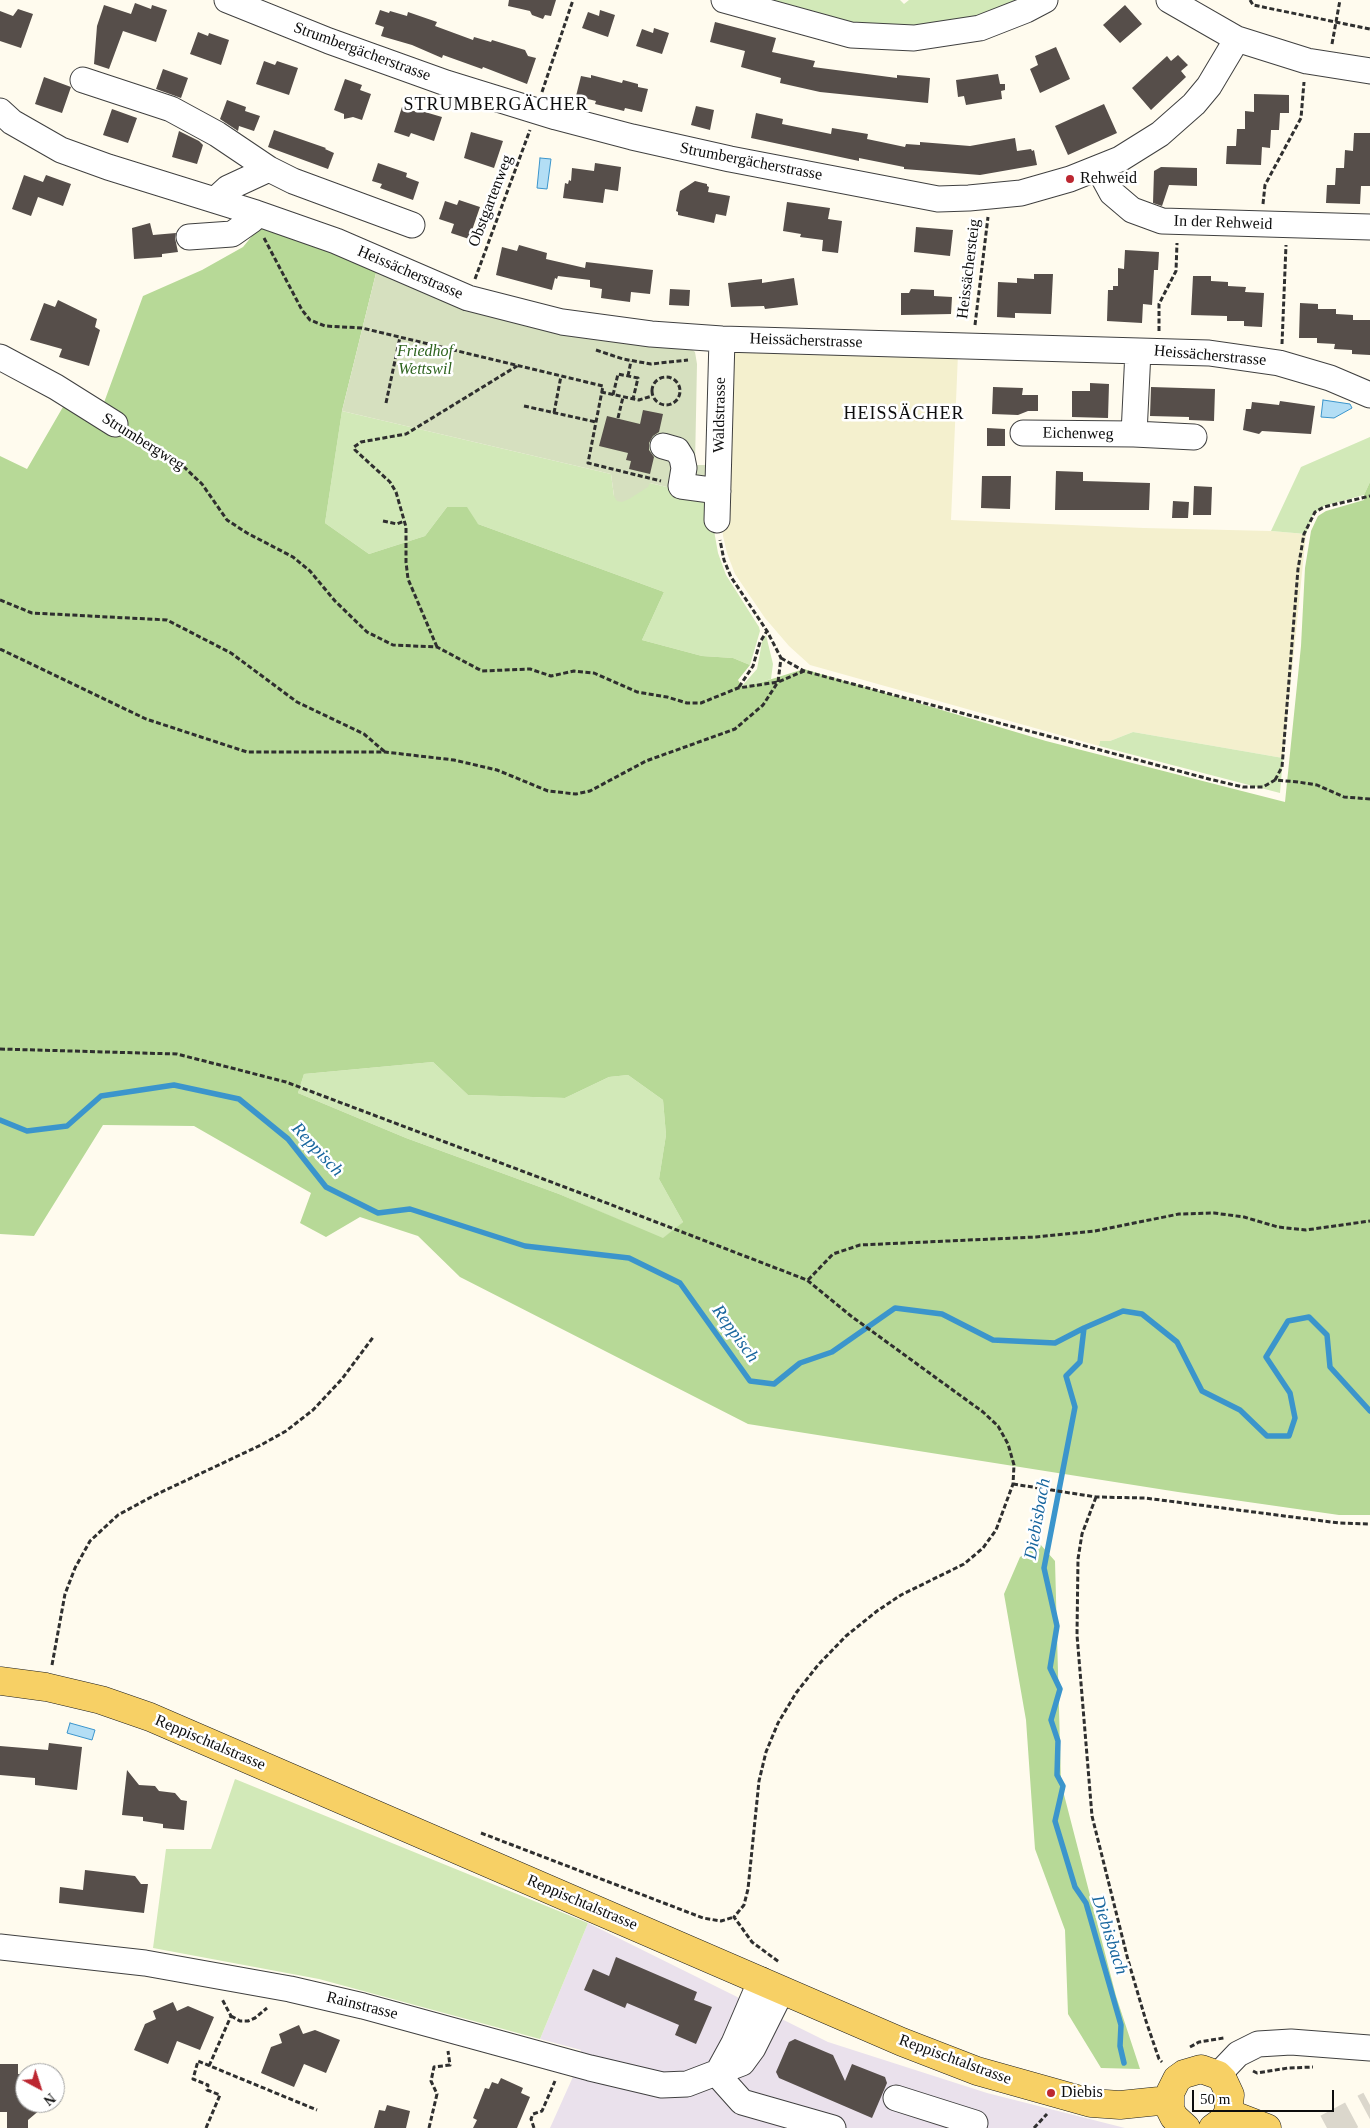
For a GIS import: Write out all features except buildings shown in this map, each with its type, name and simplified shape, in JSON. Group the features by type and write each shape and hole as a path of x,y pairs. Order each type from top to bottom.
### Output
{"main road":[{"name":"Reppischtalstrasse","path":"0,1681 46,1687 101,1700 150,1717 775,1978 902,2042 969,2068 1091,2103 1120,2105 1169,2100"},
{"path":"1186,2128 1174,2117 1169,2100 1173,2086 1184,2074 1201,2070 1218,2075 1224,2080 1230,2095 1220,2121 1267,2128"}],"street":[{"name":"Strumbergächerstrasse","path":"227,0 329,41 446,83 556,117 632,137 730,159 938,199 1022,193 1099,169 1141,148 1178,120 1209,86 1237,39"},
{"path":"724,0 851,35 914,38 980,28 1026,10 1045,0"},
{"path":"1169,0 1237,39 1307,61 1370,71"},
{"path":"83,80 171,110 217,134 269,169 293,181 412,225"},
{"name":"Heissächerstrasse","path":"0,112 12,122 61,150 256,212 336,241 468,298 577,325 651,334 722,339 1209,353 1279,363 1330,378 1370,395"},
{"path":"215,200 228,188 269,169"},
{"name":"In der Rehweid","path":"1099,169 1112,193 1132,210 1162,221 1370,227"},
{"path":"188,237 232,234 252,220 256,212"},
{"name":"Waldstrasse","path":"718,520 722,339"},
{"name":"Eichenweg","path":"1134,434 1138,350"},
{"name":"Strumbergweg","path":"0,357 56,387 115,424"},
{"name":"Eichenweg","path":"1023,433 1134,434 1194,437"},
{"path":"663,446 677,450 682,458 684,468 681,486 718,491"},
{"name":"Rainstrasse","path":"0,1947 145,1963 290,1989 362,2006 590,2068 662,2085 687,2084 742,2063 753,2048 775,1978"},
{"path":"775,1978 717,2074 742,2102 833,2128"},
{"path":"1218,2075 1238,2054 1258,2044 1291,2042 1370,2048"},
{"path":"896,2098 980,2126"}],"path":[{"path":"542,94 573,0"},
{"path":"1250,0 1253,5 1370,29"},
{"path":"1331,46 1340,0"},
{"path":"1263,202 1265,185 1301,118 1305,77"},
{"name":"Obstgartenweg","path":"474,282 531,128"},
{"name":"Heissächersteig","path":"971,345 992,196"},
{"path":"1159,337 1159,304 1176,271 1177,236"},
{"path":"1282,334 1287,236"},
{"path":"270,251 302,310 310,320 325,326 362,328 603,386 588,463 681,486"},
{"path":"386,403 400,337"},
{"path":"628,376 631,361"},
{"path":"437,647 408,579 406,527 394,487 354,447 361,442 406,434 518,366"},
{"path":"613,394 618,374 638,378 633,399"},
{"path":"554,413 562,376"},
{"path":"664,376 671,377 680,386 678,399 674,403 661,405 652,396 653,383 664,376"},
{"path":"602,392 639,400 652,396"},
{"path":"618,418 623,397"},
{"path":"524,406 596,422"},
{"name":"Strumbergweg","path":"115,424 151,444 184,466 202,484 227,520 247,533 293,557 310,571 335,601 367,632 393,645 437,647 482,671 530,669 551,676 574,671 594,673 638,692 667,697 687,704 701,703 738,688 778,682 804,671"},
{"path":"781,658 804,671 1209,779 1243,787 1263,787 1275,780 1282,767 1298,569 1304,534 1315,512 1324,507 1370,496"},
{"path":"0,649 146,719 247,752 385,752 462,762 496,770 548,791 576,794 590,791 646,761 735,729 763,705 778,682 781,658 768,631 731,576 720,549 718,520"},
{"path":"383,521 397,524 404,521"},
{"path":"0,600 32,613 167,620 231,653 296,702 364,734 385,752"},
{"path":"738,688 753,666 760,642 768,631"},
{"path":"1275,780 1317,785 1344,797 1370,799"},
{"path":"0,1049 177,1054 286,1082 808,1280 851,1316 983,1412 998,1426 1008,1444 1014,1465 1013,1484 996,1530 983,1548 964,1564 901,1595 877,1611 846,1636 818,1665 796,1693 778,1723 766,1752 759,1781 748,1890 744,1905 734,1918 721,1921 703,1918 472,1830"},
{"path":"808,1280 833,1254 860,1245 1046,1236 1095,1231 1180,1214 1214,1214 1244,1217 1278,1227 1306,1230 1370,1221"},
{"path":"46,1687 65,1594 75,1568 90,1541 118,1515 183,1480 261,1445 286,1431 314,1410 337,1385 374,1336"},
{"path":"1013,1484 1096,1497 1144,1498 1339,1523 1370,1524"},
{"path":"1096,1497 1082,1534 1078,1559 1078,1635 1091,1807 1100,1854 1116,1916 1153,2041"},
{"path":"734,1918 775,1978"},
{"path":"222,1998 231,2016 240,2021 248,2022 262,2013"},
{"path":"209,2066 231,2016"},
{"path":"206,2128 220,2096 207,2090 208,2085 192,2079 198,2061 317,2110"},
{"path":"429,2128 437,2094 431,2081 434,2067 450,2066"},
{"path":"1256,2073 1288,2068 1320,2067"},
{"path":"534,2128 531,2119 534,2114 542,2111 556,2080 554,2072"},
{"path":"1034,2128 1046,2115"}],"shaded area":[{"path":"734,351 958,354 951,520 1271,531 1306,534 1283,758 1133,732 1110,741 1100,741 1099,746 810,665 789,646 765,618 735,574 727,553 722,522"},
{"path":"588,1923 828,2042 987,2093 1125,2128 550,2128 576,2070 581,2050 540,2039"}],"green space":[{"path":"757,0 900,0 904,4 909,0 1025,0 977,19 933,27 866,27"},
{"path":"262,224 377,269 342,411 325,523 369,554 425,536 447,507 467,507 478,524 664,592 642,640 702,656 733,658 750,665 738,680 742,686 746,687 804,669 1046,741 1285,802 1301,646 1305,568 1311,531 1318,516 1326,511 1364,500 1364,495 1370,482 1370,1515 1339,1515 1178,1492 748,1424 460,1277 418,1236 360,1217 326,1237 300,1223 311,1193 194,1126 103,1125 34,1236 0,1234 0,456 27,469 67,400 102,408 143,296 202,270 243,247","holes":["433,1062 468,1095 565,1098 609,1077 628,1075 663,1100 666,1135 659,1179 683,1222 663,1238 559,1194 406,1138 298,1093 304,1074"]},
{"name":"Friedhof Wettswil","path":"377,269 567,335 632,344 690,348 695,352 697,364 695,465 711,465 709,502 688,492 650,483 648,487 629,499 622,502 617,501 614,496 611,474 342,411"},
{"path":"342,411 611,474 614,496 650,483 688,492 709,502 718,553 726,575 759,627 760,631 750,665 733,658 702,656 642,640 664,592 478,524 447,507 425,536 369,554 325,523"},
{"path":"1370,437 1370,482 1364,495 1324,506 1313,514 1306,534 1271,531 1301,467"},
{"path":"766,635 773,664 771,679 746,687 742,686 757,669 762,642"},
{"path":"1133,732 1283,758 1280,793 1099,746 1100,741 1110,741"},
{"path":"433,1062 468,1095 565,1098 609,1077 628,1075 663,1100 666,1135 659,1179 683,1222 663,1239 559,1194 406,1138 298,1093 304,1074"},
{"path":"1040,1544 1055,1561 1061,1783 1116,1996 1140,2069 1101,2068 1068,2014 1065,1930 1035,1849 1026,1720 1004,1594 1020,1557"},
{"path":"235,1779 588,1923 540,2039 319,1979 153,1948 166,1849 211,1849"}],"water":[{"path":"540,158 551,159 547,189 537,188"},
{"path":"1323,400 1350,404 1352,408 1334,418 1321,417"},
{"path":"70,1723 95,1730 92,1740 67,1733"}],"waterway":[{"name":"Reppisch","path":"0,1120 27,1131 67,1126 101,1096 174,1085 239,1099 288,1139 326,1187 378,1213 410,1209 525,1246 629,1258 680,1283 750,1381 774,1384 800,1363 832,1352 895,1308 942,1314 993,1340 1055,1343 1123,1311 1142,1314 1177,1342 1202,1391 1240,1410 1267,1436 1289,1436 1295,1418 1290,1393 1266,1357 1288,1321 1309,1317 1327,1335 1330,1367 1370,1411"},
{"name":"Diebisbach","path":"1084,1328 1080,1362 1066,1376 1075,1407 1044,1568 1057,1626 1050,1668 1060,1689 1051,1720 1058,1741 1057,1775 1063,1786 1055,1821 1075,1887 1086,1903 1121,2025 1120,2046 1124,2063"}],"tunnel":[{"path":"1327,2128 1370,2105"}],"place":[{"name":"Rehweid","path":"1070,179"},
{"name":"Diebis","path":"1051,2093"}],"district":[{"name":"STRUMBERGÄCHER","path":"496,105"},
{"name":"HEISSÄCHER","path":"904,414"}]}
